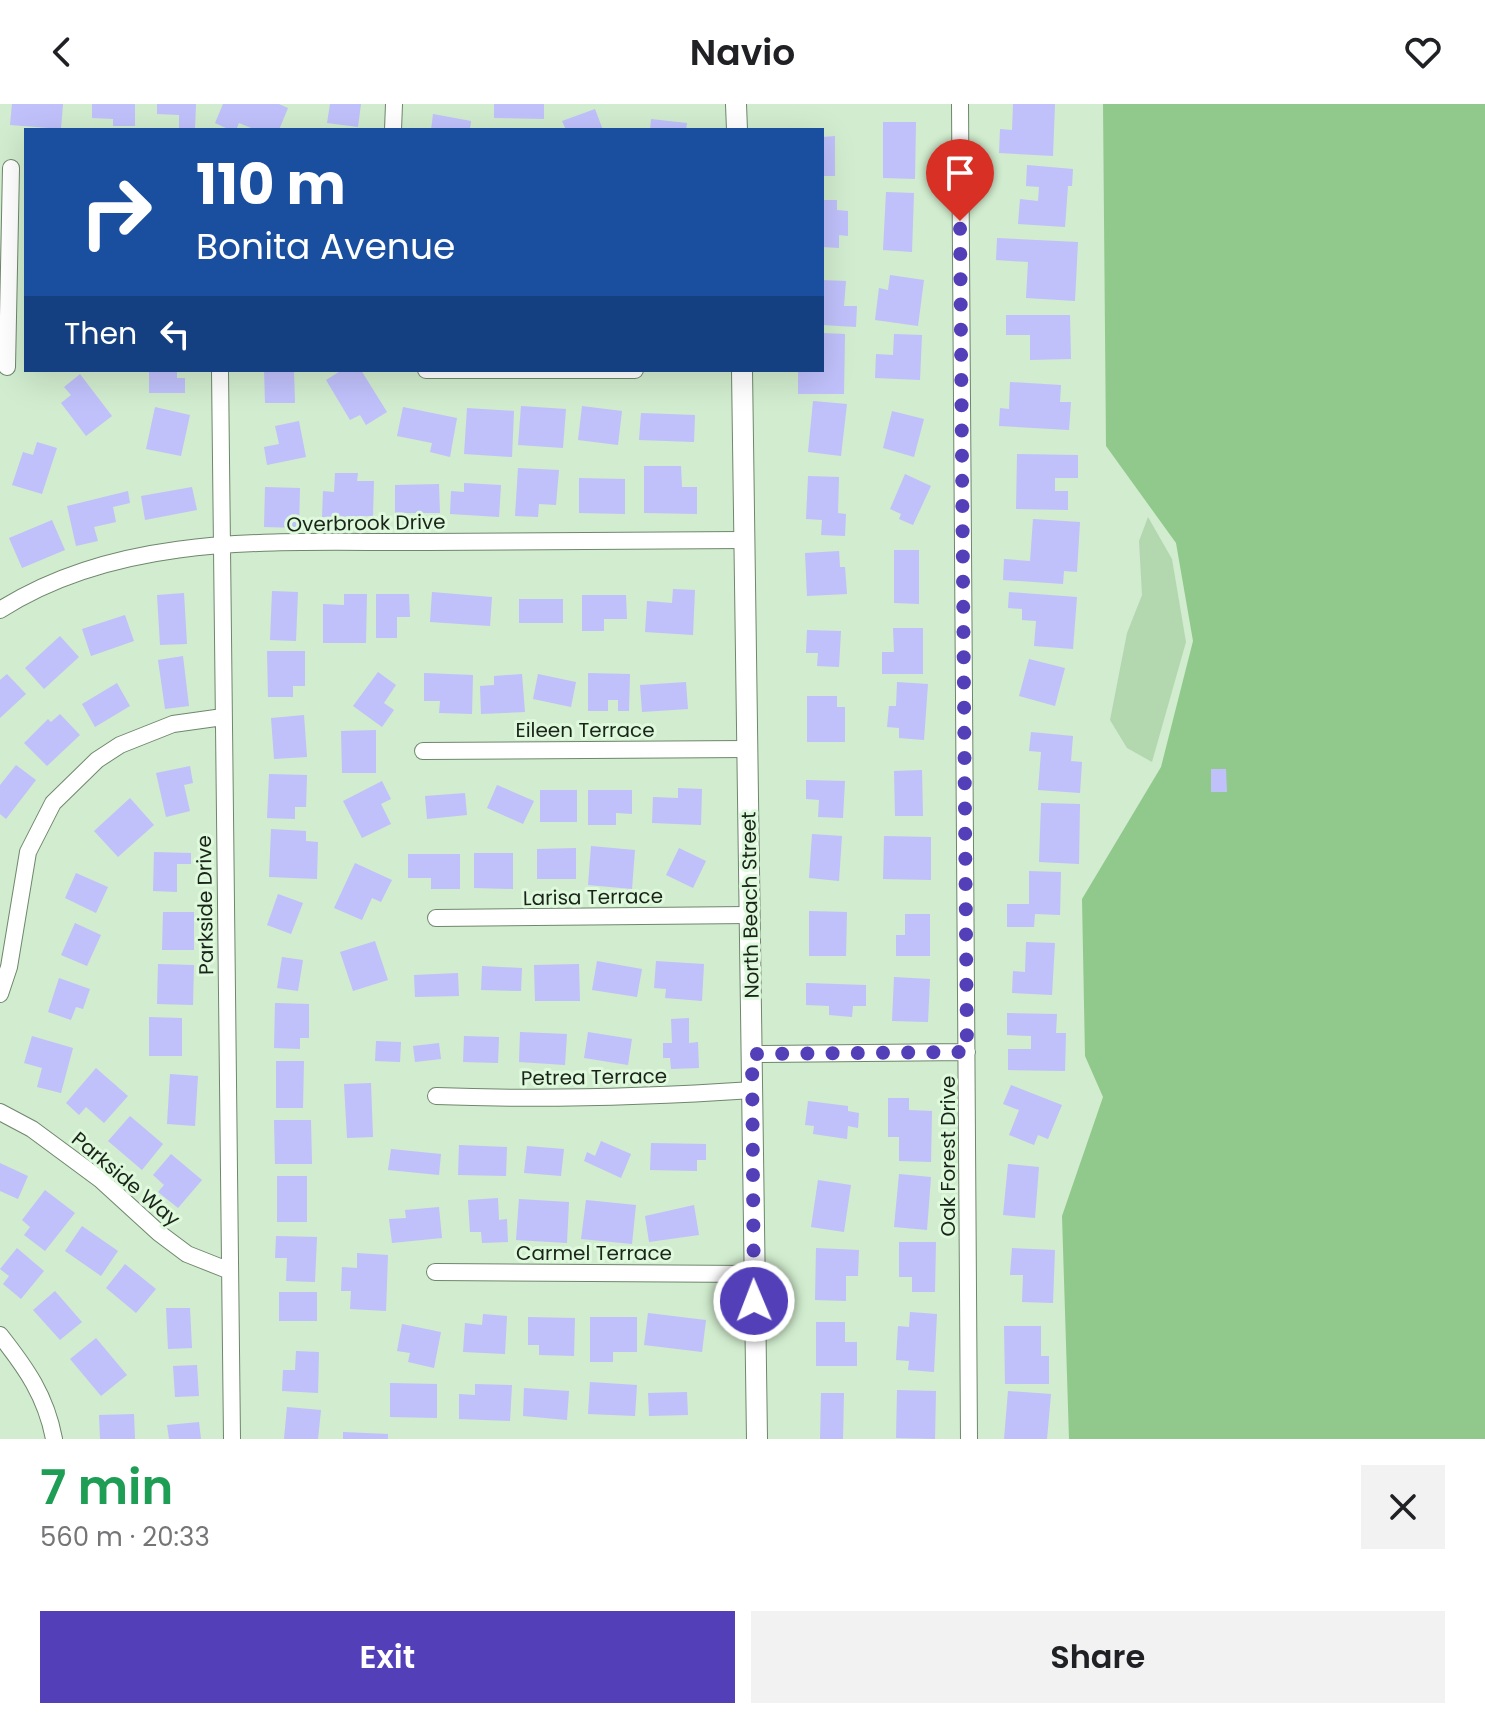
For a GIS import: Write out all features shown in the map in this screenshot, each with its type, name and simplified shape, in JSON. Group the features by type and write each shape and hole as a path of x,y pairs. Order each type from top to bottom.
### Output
{"street":[{"path":"393,128 394,104"},
{"path":"736,104 737,128"},
{"name":"Oak Forest Drive","path":"960,104 969,1439"},
{"path":"7,367 12,168"},
{"name":"Parkside Drive","path":"220,372 232,1439"},
{"name":"North Beach Street","path":"742,372 757,1439"},
{"name":"Overbrook Drive","path":"0,610 64,575 164,550 283,543 744,540"},
{"path":"0,994 9,967 28,852 53,803 97,760 120,745 173,724 223,717"},
{"name":"Eileen Terrace","path":"423,751 747,749"},
{"name":"Larisa Terrace","path":"436,918 750,915"},
{"path":"752,1054 967,1052"},
{"name":"Petrea Terrace","path":"436,1096 516,1099 753,1090"},
{"name":"Parkside Way","path":"0,1112 32,1129 101,1180 187,1254 230,1271"},
{"name":"Carmel Terrace","path":"435,1272 754,1274"},
{"path":"0,1335 29,1372 50,1421 54,1439"}],"shaded area":[{"path":"1103,104 1485,104 1485,1439 1069,1439 1062,1216 1103,1097 1085,1056 1082,899 1161,767 1193,641 1176,543 1106,446"},
{"path":"1148,517 1172,559 1186,642 1152,762 1127,748 1110,720 1127,633 1142,595 1139,541"}],"building":[{"path":"12,104 63,104 61,128 10,125"},
{"path":"92,104 135,104 135,126 113,126 113,119 92,118"},
{"path":"157,104 196,104 195,128 179,128 179,115 157,114"},
{"path":"223,104 279,104 288,108 280,128 251,128 239,123 237,128 226,128 215,123"},
{"path":"330,104 361,104 358,127 327,123"},
{"path":"494,104 544,104 544,119 494,118"},
{"path":"1013,104 1055,104 1053,156 999,153 1000,129 1012,130"},
{"path":"595,109 602,128 565,128 562,121"},
{"path":"433,114 471,121 470,128 431,128"},
{"path":"651,119 687,123 686,128 650,128"},
{"path":"883,122 916,122 915,179 883,178"},
{"path":"835,136 835,176 824,176 824,137"},
{"path":"1027,165 1073,169 1072,186 1068,186 1065,227 1018,224 1020,199 1038,201 1039,187 1026,186"},
{"path":"886,192 914,193 912,252 883,250"},
{"path":"824,200 837,200 837,210 848,211 848,236 839,235 839,248 824,247"},
{"path":"997,238 1078,242 1075,301 1026,298 1028,262 996,260"},
{"path":"890,275 924,280 918,326 875,320 879,288 888,290"},
{"path":"824,280 846,281 844,306 857,306 856,327 824,325"},
{"path":"1006,315 1070,315 1071,359 1030,360 1030,335 1006,335"},
{"path":"824,333 845,334 844,394 798,394 798,372 824,372"},
{"path":"894,334 922,335 920,380 875,378 876,354 893,355"},
{"path":"149,372 177,372 177,378 185,378 185,393 149,393"},
{"path":"264,372 294,372 295,403 265,403"},
{"path":"339,372 362,372 387,412 366,425 360,415 350,420 326,380"},
{"path":"80,374 112,416 86,436 61,403 71,395 64,387"},
{"path":"1010,382 1061,385 1060,402 1071,402 1069,430 999,426 1000,408 1009,409"},
{"path":"813,401 847,404 841,456 808,452"},
{"path":"521,406 566,409 563,448 518,445"},
{"path":"582,406 622,411 618,445 578,440"},
{"path":"155,407 190,415 181,456 146,449"},
{"path":"403,407 457,418 450,457 430,452 432,443 397,436"},
{"path":"467,408 514,411 512,457 464,454"},
{"path":"892,411 924,419 914,457 883,448"},
{"path":"641,413 695,415 694,442 639,440"},
{"path":"299,421 306,457 267,465 264,447 279,444 275,426"},
{"path":"37,442 57,448 42,494 12,485 23,452 33,455"},
{"path":"1017,454 1078,455 1078,478 1055,478 1055,491 1068,491 1068,510 1016,509"},
{"path":"644,466 681,466 682,487 697,487 697,514 644,513"},
{"path":"518,468 559,470 556,505 539,504 538,517 515,516"},
{"path":"335,473 358,473 357,481 374,481 373,516 322,517 323,491 334,492"},
{"path":"905,474 931,486 913,525 899,519 901,514 890,509"},
{"path":"808,476 839,477 838,513 846,514 845,536 821,535 822,520 806,519"},
{"path":"579,478 625,479 625,514 579,513"},
{"path":"464,483 501,485 499,517 450,514 451,491 464,492"},
{"path":"439,484 440,513 395,513 395,485"},
{"path":"192,487 197,510 145,520 141,496"},
{"path":"265,487 300,488 299,528 264,527"},
{"path":"128,491 130,503 113,507 116,522 94,527 98,541 76,546 67,506"},
{"path":"1033,519 1080,522 1077,572 1064,571 1063,584 1003,580 1004,559 1030,561"},
{"path":"52,520 65,550 22,568 9,538"},
{"path":"894,550 919,550 919,604 894,603"},
{"path":"839,551 840,567 845,567 847,594 807,596 805,553"},
{"path":"673,589 695,590 693,635 645,632 647,601 672,603"},
{"path":"272,591 298,592 296,641 270,640"},
{"path":"432,592 492,597 490,626 430,622"},
{"path":"1009,592 1077,597 1073,649 1034,646 1036,621 1022,620 1022,609 1008,608"},
{"path":"184,593 187,644 160,645 157,595"},
{"path":"344,594 367,594 366,643 323,643 323,604 344,605"},
{"path":"376,594 409,594 410,617 397,617 397,638 376,638"},
{"path":"582,595 626,595 627,619 604,619 604,631 582,631"},
{"path":"519,599 563,599 563,623 519,623"},
{"path":"125,615 134,641 91,656 82,629"},
{"path":"893,628 923,628 923,674 882,674 882,652 894,652"},
{"path":"807,630 841,631 839,667 817,666 818,653 806,653"},
{"path":"60,636 79,657 44,689 25,668"},
{"path":"267,651 305,651 305,686 293,686 293,697 268,697"},
{"path":"183,656 189,706 165,709 158,660"},
{"path":"1029,659 1065,668 1055,706 1019,696"},
{"path":"378,672 396,685 384,703 394,710 382,727 353,706"},
{"path":"424,673 473,675 472,714 439,713 440,701 424,701"},
{"path":"588,673 630,674 629,711 618,711 618,700 608,700 608,711 588,711"},
{"path":"7,674 26,694 0,718 0,680"},
{"path":"522,674 525,712 481,714 480,686 494,685 494,676"},
{"path":"538,674 576,682 571,707 533,699"},
{"path":"686,682 688,709 642,712 640,685"},
{"path":"897,682 928,684 924,740 899,738 899,728 887,727 889,706 896,706"},
{"path":"117,683 130,706 95,727 82,704"},
{"path":"807,696 837,696 837,707 845,707 845,742 807,742"},
{"path":"60,714 80,735 47,766 24,743 48,719 51,722"},
{"path":"304,715 307,757 274,759 271,718"},
{"path":"376,730 376,773 342,773 341,731"},
{"path":"1031,732 1073,736 1071,761 1082,762 1080,793 1038,790 1041,752 1029,751"},
{"path":"16,765 36,780 6,819 0,814 0,785"},
{"path":"190,766 193,783 184,785 190,811 166,817 156,773"},
{"path":"1211,769 1226,769 1227,792 1211,792"},
{"path":"922,770 923,816 895,816 894,771"},
{"path":"269,774 307,775 306,807 295,807 295,819 267,818"},
{"path":"806,780 845,781 843,818 818,817 819,800 806,799"},
{"path":"382,781 391,799 381,804 391,824 362,838 343,801"},
{"path":"497,785 534,801 523,824 487,808"},
{"path":"678,788 702,789 701,825 652,823 653,797 678,798"},
{"path":"540,790 577,790 577,822 540,822"},
{"path":"588,790 632,790 632,814 616,813 616,825 588,825"},
{"path":"465,793 467,815 427,819 425,796"},
{"path":"130,798 154,825 118,857 94,831"},
{"path":"1041,803 1080,804 1079,864 1039,862"},
{"path":"271,829 306,831 306,841 318,842 317,879 269,877"},
{"path":"812,834 842,836 839,881 809,878"},
{"path":"884,836 931,837 931,880 883,879"},
{"path":"591,846 635,850 632,889 588,885"},
{"path":"576,848 576,879 537,879 537,849"},
{"path":"679,848 706,861 693,888 666,875"},
{"path":"154,852 191,853 191,864 177,864 177,892 153,891"},
{"path":"474,853 513,853 513,889 474,888"},
{"path":"408,854 460,854 460,889 431,889 431,878 408,878"},
{"path":"355,863 392,880 381,902 372,898 362,920 334,908"},
{"path":"1029,871 1061,872 1060,915 1035,914 1034,927 1007,927 1007,904 1029,904"},
{"path":"76,873 108,887 96,913 65,898"},
{"path":"278,894 303,903 291,934 267,925"},
{"path":"809,911 847,912 846,956 809,956"},
{"path":"163,912 194,912 194,950 162,950"},
{"path":"905,914 930,914 930,956 896,956 896,935 905,935"},
{"path":"75,923 101,935 87,966 61,955"},
{"path":"375,941 388,980 353,991 340,952"},
{"path":"1026,942 1055,943 1052,995 1012,993 1013,971 1025,972"},
{"path":"282,957 303,960 298,991 277,988"},
{"path":"597,961 642,969 637,997 592,990"},
{"path":"656,961 704,964 702,1001 665,998 666,989 654,988"},
{"path":"158,964 194,965 193,1005 157,1004"},
{"path":"579,964 580,1001 535,1001 534,965"},
{"path":"482,966 522,968 521,991 481,990"},
{"path":"458,973 459,996 415,997 414,975"},
{"path":"894,977 930,979 928,1022 892,1021"},
{"path":"59,978 90,989 83,1009 76,1007 71,1020 48,1012"},
{"path":"806,983 866,985 866,1006 853,1006 852,1017 829,1015 829,1006 806,1005"},
{"path":"275,1003 309,1004 309,1038 300,1038 300,1049 274,1048"},
{"path":"1007,1013 1057,1014 1056,1033 1066,1033 1065,1071 1008,1070 1008,1049 1031,1049 1031,1036 1007,1035"},
{"path":"149,1017 182,1018 182,1056 149,1056"},
{"path":"689,1018 689,1043 698,1042 699,1068 671,1069 670,1058 663,1058 663,1043 672,1043 671,1019"},
{"path":"520,1032 567,1034 565,1065 519,1062"},
{"path":"588,1032 632,1039 628,1065 584,1058"},
{"path":"32,1036 73,1048 61,1093 37,1087 42,1068 24,1063"},
{"path":"464,1036 499,1037 498,1063 463,1062"},
{"path":"376,1041 401,1042 400,1062 375,1061"},
{"path":"439,1043 441,1059 415,1062 413,1046"},
{"path":"276,1061 304,1061 303,1108 276,1108"},
{"path":"96,1068 128,1096 104,1123 86,1107 79,1115 66,1103"},
{"path":"170,1074 198,1076 195,1126 167,1124"},
{"path":"371,1083 373,1137 347,1138 344,1084"},
{"path":"1011,1085 1062,1105 1048,1139 1038,1135 1034,1145 1009,1135 1019,1110 1003,1104"},
{"path":"888,1098 909,1098 909,1110 932,1111 931,1162 899,1161 899,1137 888,1137"},
{"path":"808,1101 848,1106 848,1111 859,1113 858,1128 848,1126 847,1139 813,1134 814,1126 805,1125"},
{"path":"130,1116 163,1144 142,1170 108,1141"},
{"path":"274,1120 311,1120 312,1164 275,1164"},
{"path":"601,1141 631,1154 621,1178 584,1161 587,1152 595,1156"},
{"path":"651,1143 706,1144 706,1160 697,1160 697,1171 650,1170"},
{"path":"459,1145 507,1147 506,1176 458,1175"},
{"path":"527,1146 564,1149 561,1176 524,1173"},
{"path":"391,1149 441,1154 439,1175 388,1170"},
{"path":"171,1154 202,1180 178,1208 158,1192 164,1185 153,1175"},
{"path":"0,1163 28,1176 18,1199 0,1191"},
{"path":"1008,1164 1039,1167 1035,1218 1003,1215"},
{"path":"899,1174 931,1177 927,1230 894,1227"},
{"path":"277,1176 307,1176 307,1222 277,1222"},
{"path":"818,1180 851,1185 844,1232 811,1227"},
{"path":"45,1190 75,1213 45,1251 24,1235 30,1227 22,1220"},
{"path":"498,1198 499,1220 507,1219 508,1242 482,1243 481,1232 470,1232 468,1200"},
{"path":"519,1199 569,1202 567,1243 516,1240"},
{"path":"586,1200 636,1205 632,1244 581,1239"},
{"path":"694,1205 699,1235 649,1242 645,1216"},
{"path":"439,1207 442,1238 392,1243 389,1219 406,1218 405,1210"},
{"path":"82,1226 118,1251 101,1276 65,1251"},
{"path":"276,1236 317,1237 315,1282 286,1281 287,1258 275,1258"},
{"path":"899,1242 936,1242 935,1292 912,1292 912,1277 899,1277"},
{"path":"17,1248 44,1271 21,1299 3,1284 9,1276 0,1269"},
{"path":"816,1248 859,1250 858,1276 846,1276 846,1301 815,1300"},
{"path":"1012,1248 1055,1250 1053,1303 1022,1302 1023,1275 1010,1275"},
{"path":"357,1253 388,1255 386,1311 350,1309 351,1291 341,1291 342,1267 357,1268"},
{"path":"125,1264 156,1289 136,1313 106,1288"},
{"path":"55,1291 82,1322 60,1340 33,1310"},
{"path":"279,1292 317,1292 317,1321 279,1321"},
{"path":"166,1308 190,1308 192,1348 168,1349"},
{"path":"910,1312 937,1314 934,1372 908,1370 909,1361 896,1360 898,1326 909,1327"},
{"path":"648,1313 706,1320 702,1352 644,1345"},
{"path":"483,1314 507,1316 505,1354 463,1352 465,1323 482,1325"},
{"path":"528,1317 575,1318 574,1356 539,1355 539,1345 528,1345"},
{"path":"590,1317 637,1317 637,1352 613,1352 613,1362 590,1362"},
{"path":"816,1322 845,1322 845,1342 857,1342 857,1366 816,1366"},
{"path":"402,1324 441,1332 434,1368 408,1362 410,1353 397,1351"},
{"path":"1004,1326 1041,1326 1041,1356 1049,1356 1049,1384 1005,1384"},
{"path":"96,1338 127,1375 101,1396 70,1359"},
{"path":"296,1351 319,1352 318,1393 282,1391 283,1370 295,1370"},
{"path":"197,1365 199,1396 175,1397 173,1366"},
{"path":"590,1382 637,1385 635,1416 588,1414"},
{"path":"390,1383 437,1384 437,1418 390,1417"},
{"path":"475,1384 512,1385 510,1421 459,1419 459,1394 475,1395"},
{"path":"524,1388 569,1391 567,1420 523,1416"},
{"path":"897,1390 936,1391 935,1439 896,1438"},
{"path":"1008,1391 1051,1394 1047,1439 1004,1439"},
{"path":"687,1392 688,1415 649,1416 648,1393"},
{"path":"821,1393 844,1393 843,1439 820,1439"},
{"path":"287,1407 321,1410 318,1439 284,1439"},
{"path":"134,1414 135,1439 100,1439 99,1415"},
{"path":"199,1422 201,1439 169,1439 167,1425"},
{"path":"343,1432 388,1434 388,1439 343,1439"}],"route":[{"path":"754,1301 752,1054 967,1052 960,221"}]}
